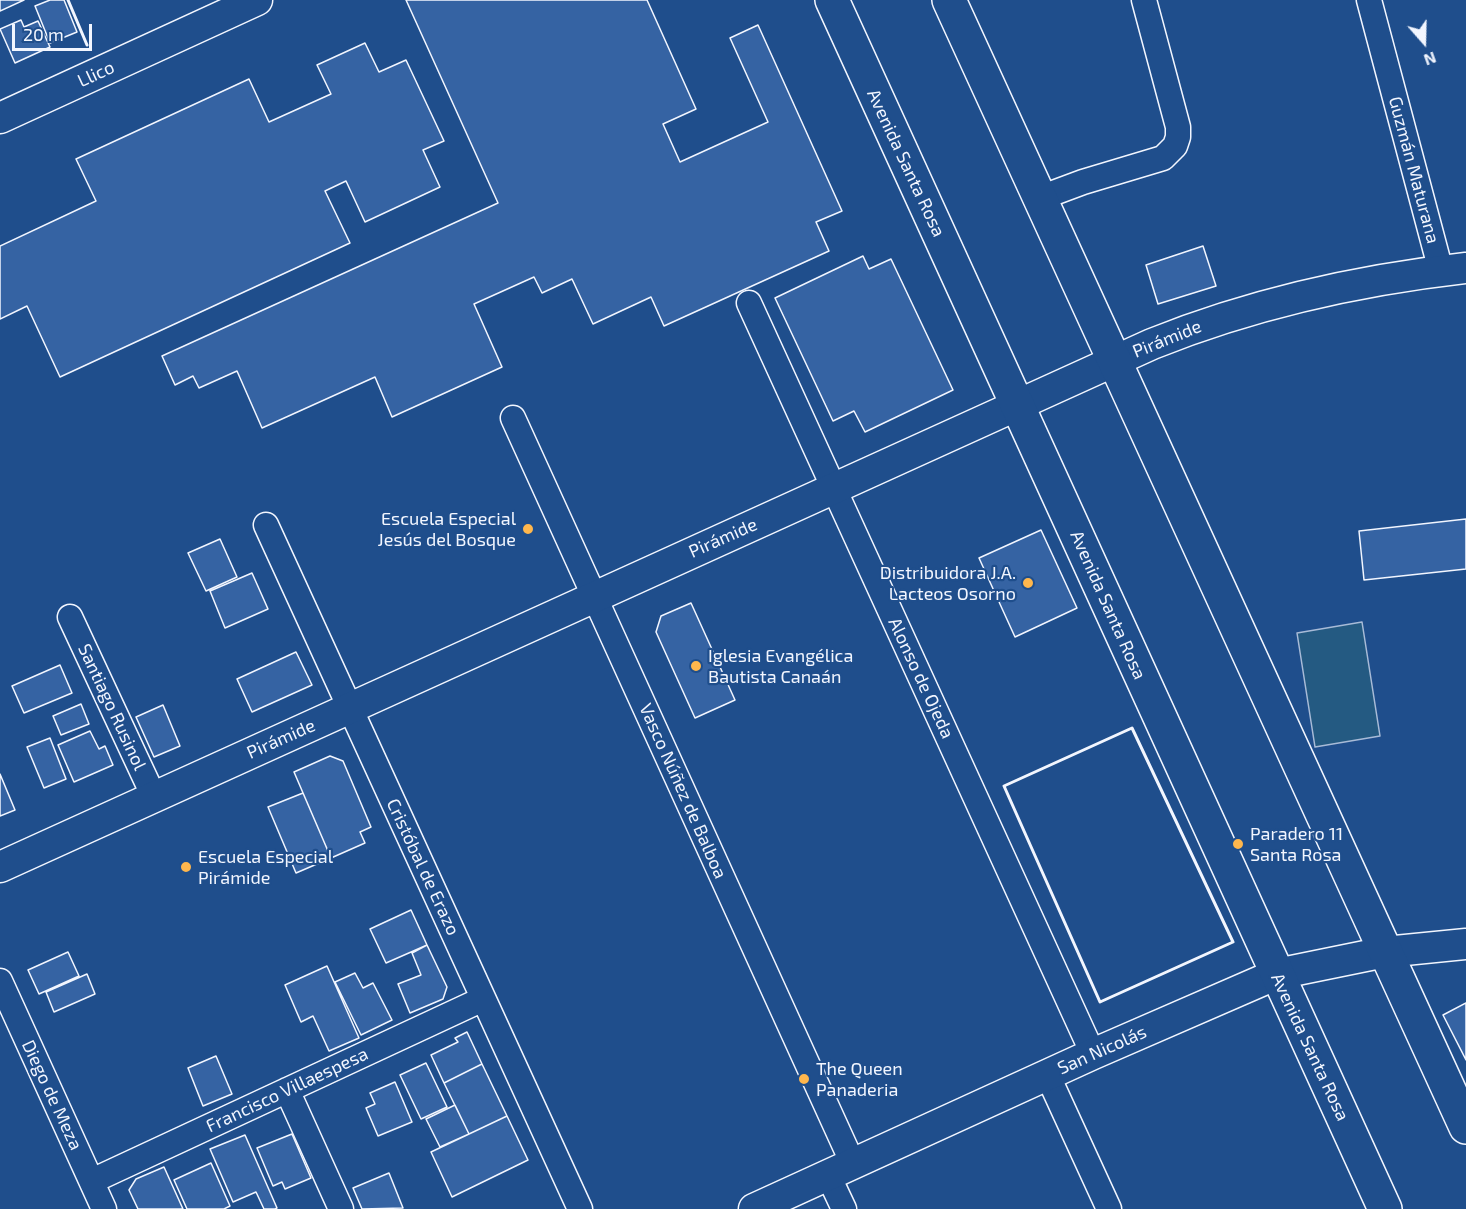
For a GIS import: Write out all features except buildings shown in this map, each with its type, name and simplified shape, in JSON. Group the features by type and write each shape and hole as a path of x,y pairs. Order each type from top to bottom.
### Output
{"main road":[{"name":"Avenida Santa Rosa","path":"832,0 1385,1209"},
{"path":"949,0 1466,1127"}],"street":[{"name":"Llico","path":"1,115 257,0"},
{"path":"1040,198 1083,182 1163,158 1175,146 1178,127 1144,0"},
{"name":"Guzmán Maturana","path":"1369,0 1453,270"},
{"name":"Pirámide","path":"0,867 1017,404 1196,326 1237,313 1328,291 1453,270"},
{"name":"Alonso de Ojeda","path":"749,303 1093,1054"},
{"name":"Vasco Núñez de Balboa","path":"513,418 594,596 840,1169 844,1209"},
{"name":"Cristóbal de Erazo","path":"266,525 580,1209"},
{"name":"Santiago Rusinol","path":"70,617 154,797"},
{"name":"San Nicolás","path":"754,1209 1047,1074 1277,974 1385,952 1466,944"},
{"name":"Diego de Meza","path":"0,981 105,1209"},
{"name":"Francisco Villaespesa","path":"92,1181 483,999"},
{"path":"1047,1074 1109,1209"},
{"path":"287,1090 341,1209"}],"shaded area":[{"path":"1362,622 1380,736 1315,747 1297,633"}],"wall":[{"path":"68,0 87,45"},
{"path":"1132,728 1233,942 1100,1002 1004,786 1132,728"}],"place":[{"name":"Escuela Especial Jesús del Bosque","path":"528,529"},
{"name":"Distribuidora J.A. Lacteos Osorno","path":"1028,583"},
{"name":"Iglesia Evangélica Bautista Canaán","path":"696,666"},
{"name":"Paradero 11 Santa Rosa","path":"1238,844"},
{"name":"Escuela Especial Pirámide","path":"186,867"},
{"name":"The Queen Panaderia","path":"804,1079"}]}
